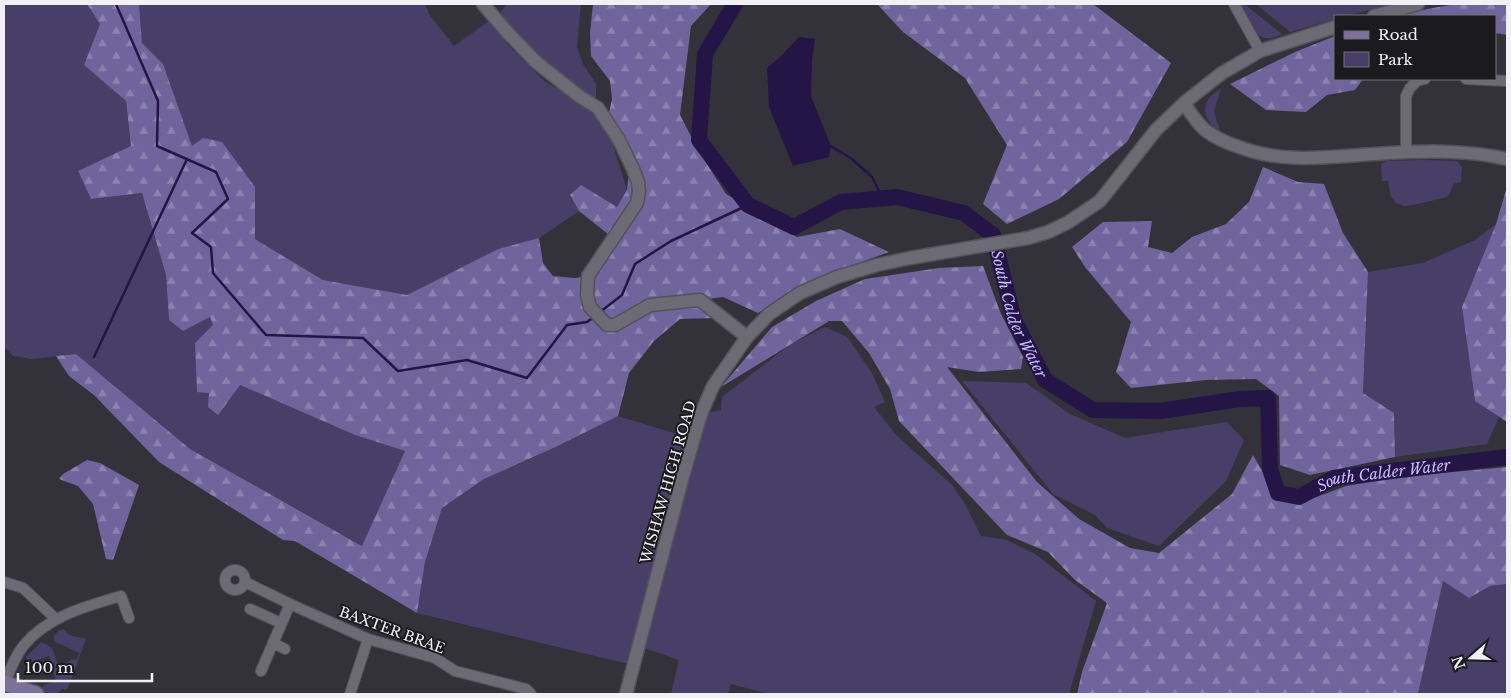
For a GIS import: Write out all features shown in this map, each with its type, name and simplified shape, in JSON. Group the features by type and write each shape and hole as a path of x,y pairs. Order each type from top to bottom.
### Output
{"main road":[{"path":"4,683 36,694"}],"street":[{"path":"483,4 536,62 579,96 598,108 618,140 638,182 637,202 588,276 586,295 597,315 607,325 615,325 650,305 700,300 747,337"},
{"path":"1234,4 1260,51"},
{"path":"1378,15 1418,4"},
{"name":"WISHAW HIGH ROAD","path":"626,694 701,414 714,386 747,337 769,314 800,292 837,277 877,265 1028,238 1068,223 1100,201 1156,130 1184,103 1222,73 1260,51 1334,27"},
{"path":"1406,152 1406,96 1410,88 1417,81 1421,80"},
{"path":"1486,80 1507,81"},
{"path":"1184,103 1205,130 1216,138 1266,156 1288,159 1315,159 1406,152 1469,153 1507,159"},
{"path":"4,582 23,588 56,619"},
{"name":"BAXTER BRAE","path":"245,582 368,639 435,658 455,671 526,689 531,694"},
{"path":"4,683 16,656 25,644 56,619 91,605 121,596 129,618"},
{"path":"261,671 290,604"},
{"path":"250,609 281,623"},
{"path":"350,694 368,639"},
{"path":"273,643 285,648"}],"green space":[{"path":"4,4 87,4 100,24 84,65 126,101 131,147 78,171 91,199 142,193 166,275 169,320 183,331 210,317 240,385 355,435 405,451 363,546 190,449 76,354 31,359 13,356 4,346"},
{"path":"87,4 139,4 142,43 163,64 192,146 203,138 222,142 255,187 255,239 323,280 407,295 498,249 539,238 543,263 553,276 575,278 588,276 613,238 579,211 570,195 581,185 617,207 627,190 631,154 609,113 612,99 610,81 591,56 590,33 593,4 711,4 691,26 680,115 698,150 726,194 797,237 840,229 889,252 814,279 758,313 723,297 701,300 716,318 680,319 654,341 629,373 618,416 556,447 484,479 442,508 425,562 417,613 295,541 283,540 159,462 94,395 69,376 56,356 76,354 190,449 362,546 405,451 355,435 240,385 218,415 208,407 209,393 197,392 195,343 213,325 210,317 183,331 169,320 166,275 142,193 91,199 78,171 131,146 126,101 84,65 100,24"},
{"path":"139,4 425,4 429,14 454,46 489,21 509,46 544,81 592,110 611,139 627,190 617,207 570,195 579,211 539,238 498,249 407,295 323,280 255,239 255,187 192,147 163,64 142,43"},
{"path":"507,4 581,4 577,47 583,64 596,84 596,97 592,100 527,47 499,14"},
{"path":"877,4 1093,4 1171,63 1127,142 1059,199 1007,224 983,204 1007,145 965,78 903,32"},
{"path":"1238,4 1244,4 1282,34 1268,38 1261,36 1249,24"},
{"path":"1256,4 1390,4 1350,15 1334,15 1334,19 1290,32"},
{"path":"1456,4 1507,4 1507,35 1496,33 1496,15 1405,15"},
{"path":"1334,36 1334,80 1362,80 1355,90 1327,95 1306,112 1266,110 1230,84 1295,52"},
{"path":"1221,88 1214,111 1220,132 1207,118 1205,109 1209,98"},
{"path":"1386,161 1457,161 1462,167 1461,182 1453,184 1447,197 1414,205 1404,206 1396,203 1391,197 1388,181 1382,181 1381,164"},
{"path":"1263,167 1298,182 1324,184 1343,233 1368,272 1363,393 1394,413 1395,457 1310,475 1280,465 1279,396 1256,379 1206,380 1131,388 1116,372 1131,322 1085,267 1072,247 1103,222 1152,221 1148,247 1172,253 1192,237 1226,224 1249,202"},
{"path":"1507,187 1507,422 1475,401 1462,307 1496,224"},
{"path":"1496,224 1462,307 1475,401 1499,417 1487,444 1395,457 1394,413 1363,394 1368,272 1423,263 1475,240"},
{"path":"983,266 1001,314 1023,357 1021,369 979,372 947,367 1037,482 1079,519 1130,548 1159,553 1232,494 1253,455 1278,498 1298,504 1346,486 1409,476 1507,467 1507,584 1490,586 1469,598 1443,581 1418,694 1077,694 1082,672 1107,603 1075,580 1048,552 1007,535 899,421 890,389 869,353 842,321 829,321 721,387 772,327 816,301 865,279 939,268"},
{"path":"825,327 847,337 872,373 885,402 874,407 896,435 952,485 965,504 981,536 1007,540 1035,554 1096,601 1069,694 770,694 731,684 728,694 671,694 679,660 638,646 633,665 417,613 425,562 442,508 484,479 559,446 618,416 693,439 701,414 721,410 722,397 791,344"},
{"path":"962,381 1026,383 1070,414 1125,438 1227,422 1244,440 1226,481 1159,546 1107,528 1095,515 1053,494"},
{"path":"87,460 100,463 139,485 113,560 106,559 93,504 78,486 59,479 63,474"},
{"path":"1443,581 1469,598 1490,586 1507,584 1507,694 1418,694"},
{"path":"64,629 71,635 86,639 68,688 66,690 62,689 57,694 51,694 41,690 44,685 56,681 49,656 32,662 28,661 26,657 41,642 52,648 58,664 64,665 72,659 76,660 79,653 54,641 54,636 58,631"}],"shaded area":[{"path":"799,37 815,39 811,96 831,146 829,157 793,166 769,107 767,68"}],"waterway":[{"path":"116,4 158,101 157,146 216,172 228,199 192,233 211,247 213,273 266,335 363,338 398,371 467,360 527,378 567,325 587,322 594,317"},
{"name":"South Calder Water","path":"735,4 705,54 699,140 748,205 794,227 841,202 897,197 964,213 993,235 1014,320 1045,380 1093,410 1160,411 1240,399 1268,398 1270,469 1278,493 1299,497 1334,478 1507,457"},
{"path":"831,146 852,159 872,177 883,199"},
{"path":"94,357 187,159"},
{"path":"600,312 622,295 635,264 671,241 748,205"}]}
